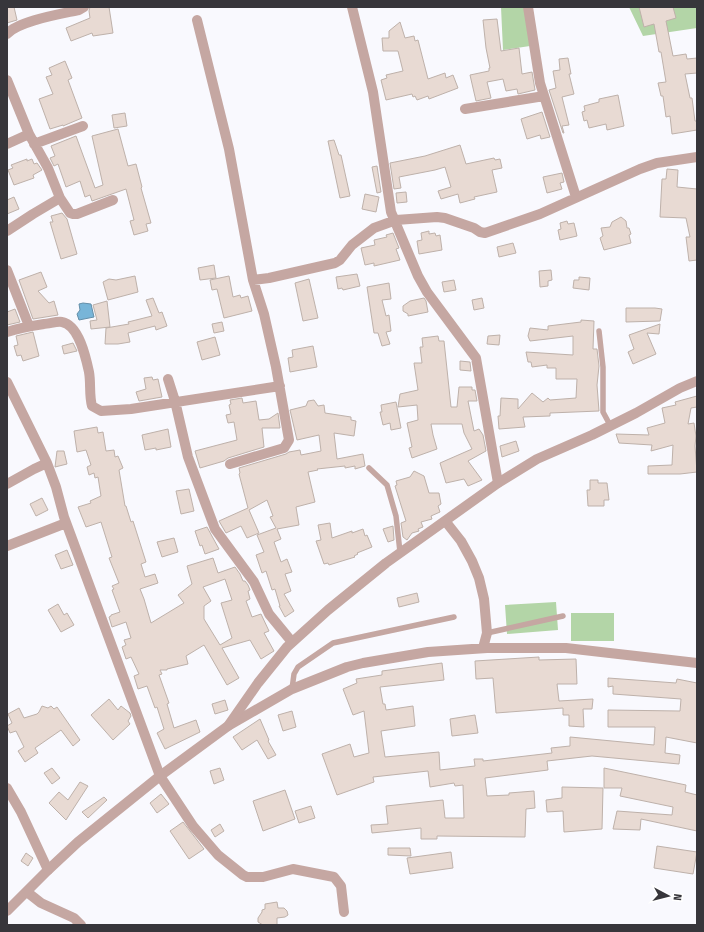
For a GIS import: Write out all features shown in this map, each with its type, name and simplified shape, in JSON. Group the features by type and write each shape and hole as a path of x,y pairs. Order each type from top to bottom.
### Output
{"street":[{"path":"7,34 10,30 32,21 79,10 84,7"},
{"path":"352,7 373,92 392,212 416,270 427,292 476,358 498,483"},
{"path":"528,7 540,83 576,197"},
{"path":"197,20 229,149 253,280 264,314 280,386 289,440 284,448 230,464"},
{"path":"7,80 29,134 48,168 60,198 70,213 73,214 113,200"},
{"path":"465,109 544,96"},
{"path":"34,144 84,126"},
{"path":"7,144 29,134"},
{"path":"253,280 269,278 335,263 340,260 352,245 374,228 396,220 437,217 445,218 485,233 540,214 640,169 657,163 697,157"},
{"path":"7,232 60,198"},
{"path":"7,270 29,326"},
{"path":"7,332 29,326 63,322 70,327 80,340 89,374 90,401 92,406 97,410 107,411 131,409 280,386"},
{"path":"168,379 175,401 188,457 215,529 254,582 268,614 292,642"},
{"path":"228,726 258,683 287,647 328,610 400,552 446,522 498,483 537,459 592,435 636,413 680,388 697,381"},
{"path":"7,382 47,463 56,487 66,523 160,776 193,826 218,856 230,865 244,875 253,878 263,877 293,869 334,877 340,886 344,912"},
{"path":"7,484 47,463"},
{"path":"446,522 461,541 479,578 484,599 487,633 483,648"},
{"path":"7,546 66,523"},
{"path":"7,910 78,842 160,776 228,726 292,689 347,667 428,652 483,648 566,648 697,663"},
{"path":"7,788 21,812 48,870"},
{"path":"27,892 41,903 74,918 81,925"}],"lane":[{"path":"599,331 603,367 603,412 610,425"},
{"path":"369,468 387,485 396,516 400,552"},
{"path":"487,633 563,616"},
{"path":"292,689 294,674 298,667 333,643 454,617"}],"green space":[{"path":"501,7 524,7 530,46 503,50"},
{"path":"629,7 697,7 697,28 643,36"},
{"path":"556,602 558,630 507,634 505,605"},
{"path":"571,613 614,613 614,641 571,641"}],"water":[{"path":"79,304 91,304 94,317 79,320 77,314 80,310"}],"building":[{"path":"7,7 14,7 17,20 7,23"},
{"path":"90,7 109,7 113,33 93,36 92,33 71,41 66,28 90,18"},
{"path":"639,7 673,7 676,18 666,21 673,56 686,54 687,59 697,58 697,73 685,74 690,98 692,98 695,121 697,121 697,130 672,134 670,116 666,117 663,96 661,96 658,83 666,82 654,24 644,27"},
{"path":"497,19 501,51 519,48 522,74 532,72 535,90 518,94 517,89 506,91 503,79 487,82 491,98 476,101 470,75 489,71 490,68 483,20"},
{"path":"400,22 405,38 414,36 415,41 418,40 428,79 445,73 446,78 453,75 458,88 429,99 428,96 417,100 412,94 386,100 381,80 387,78 386,75 403,71 398,51 383,51 382,38 389,38 389,31"},
{"path":"568,58 571,74 569,74 574,94 562,97 569,125 562,126 563,133 549,90 556,88 553,71 560,70 559,59"},
{"path":"65,61 72,78 68,80 82,118 63,126 50,129 39,99 53,94 46,77 52,75 49,68"},
{"path":"618,95 624,126 607,130 606,124 589,128 587,120 584,121 582,112 585,111 584,106 599,102 599,99"},
{"path":"542,112 550,137 541,139 540,135 527,139 521,119"},
{"path":"125,113 127,126 114,128 112,115"},
{"path":"118,129 128,166 136,164 151,223 146,224 148,231 134,235 130,221 134,220 126,189 92,201 90,195 85,197 80,181 66,187 58,164 54,166 50,158 55,156 51,146 76,136 95,188 103,185 92,136"},
{"path":"334,140 339,155 341,155 350,196 340,198 328,141"},
{"path":"460,145 466,164 494,158 495,160 500,159 502,168 492,170 497,192 474,197 475,199 460,203 458,194 441,199 438,191 451,187 445,167 399,177 401,188 394,189 390,163 425,156"},
{"path":"27,159 27,161 32,159 34,164 37,163 42,170 33,175 34,178 14,185 8,170 13,168 11,165"},
{"path":"377,166 381,192 377,193 372,167"},
{"path":"667,169 678,170 677,187 697,189 697,260 689,261 686,237 690,237 686,218 660,217 662,179 666,179"},
{"path":"562,173 564,182 560,183 562,189 547,193 543,177"},
{"path":"406,192 407,202 397,203 396,193"},
{"path":"365,194 379,197 376,212 362,209"},
{"path":"14,197 19,209 7,214 7,200"},
{"path":"62,213 67,219 77,254 61,259 50,222 53,222 51,216"},
{"path":"621,217 626,221 627,228 629,228 631,243 604,250 600,238 603,236 601,228 610,227 612,222"},
{"path":"567,221 568,224 574,223 577,236 560,240 558,230 561,229 560,223"},
{"path":"429,231 429,234 435,233 436,236 440,235 442,250 419,254 417,241 422,240 421,233"},
{"path":"393,233 399,248 396,249 400,260 374,266 374,263 365,265 361,248 375,245 374,240 387,237 386,235"},
{"path":"513,243 516,253 499,257 497,247"},
{"path":"214,265 216,278 200,280 198,268"},
{"path":"551,270 552,280 548,281 548,286 540,287 539,271"},
{"path":"41,272 47,287 38,291 49,303 54,301 58,315 33,319 19,280"},
{"path":"357,274 360,286 343,290 342,288 338,289 336,277"},
{"path":"135,276 138,292 108,300 103,282 109,279 116,280"},
{"path":"229,276 233,297 240,295 241,298 248,296 252,311 224,318 217,289 212,290 210,280"},
{"path":"579,277 590,278 589,290 573,288 574,280 579,280"},
{"path":"309,279 318,318 303,321 295,283"},
{"path":"454,280 456,290 444,292 442,282"},
{"path":"389,283 391,299 382,300 386,316 389,315 391,331 386,332 390,344 382,346 378,333 374,333 367,287"},
{"path":"153,298 159,313 162,312 167,326 156,330 155,326 128,333 130,342 105,344 106,328 129,324 128,322 152,316 146,300"},
{"path":"424,298 428,312 408,316 408,314 403,311 403,306 410,301"},
{"path":"482,298 484,308 474,310 472,300"},
{"path":"107,301 110,327 91,329 90,321 97,320 93,305"},
{"path":"626,308 662,309 660,321 626,322"},
{"path":"15,309 20,322 7,325 7,312"},
{"path":"581,320 594,321 593,349 597,349 599,366 597,385 599,411 550,413 550,416 523,417 525,427 499,429 498,416 500,416 501,398 518,399 518,409 532,393 543,402 548,398 550,400 576,398 577,379 556,379 556,368 547,368 547,365 532,367 531,362 528,362 526,352 573,355 573,336 530,341 528,336 530,328 548,330 548,326 581,322"},
{"path":"222,322 224,331 214,333 212,324"},
{"path":"660,324 659,334 647,333 656,354 633,364 628,352 634,349 629,335"},
{"path":"33,332 39,356 23,361 21,355 17,356 14,346 18,345 16,336"},
{"path":"500,335 499,345 487,344 488,336"},
{"path":"438,336 439,341 444,341 451,407 457,407 459,387 472,387 472,390 475,390 477,401 468,401 474,431 479,429 483,435 486,451 468,461 482,480 468,486 464,479 446,483 440,463 472,449 464,433 462,424 431,424 437,449 412,458 409,448 412,447 407,423 418,420 417,405 398,407 400,394 418,390 414,363 422,363 420,347 423,347 422,338"},
{"path":"215,337 220,355 202,360 197,342"},
{"path":"73,343 77,351 64,354 62,346"},
{"path":"313,346 317,367 290,372 288,358 293,357 292,350"},
{"path":"460,361 470,362 471,371 460,370"},
{"path":"152,377 153,380 158,379 162,397 139,401 136,392 146,389 144,378"},
{"path":"697,396 697,407 691,408 688,424 694,423 696,436 695,446 697,472 680,474 648,474 648,466 672,465 673,445 651,451 652,445 619,443 616,434 649,435 647,428 665,423 662,408 676,405 675,402"},
{"path":"242,398 243,403 256,401 259,420 269,419 278,413 280,428 262,428 264,447 200,468 195,451 237,440 234,422 228,423 226,415 231,414 229,405 231,404 230,400"},
{"path":"314,400 318,406 324,405 325,413 351,417 351,420 356,421 354,436 334,433 337,459 363,454 365,466 355,469 355,466 345,468 345,466 317,469 318,470 308,472 315,502 296,507 299,525 277,529 281,539 274,542 281,562 287,559 292,572 285,574 291,591 284,594 294,611 285,617 279,606 275,589 272,590 266,571 262,573 256,555 264,552 257,535 276,528 270,517 273,516 267,500 249,510 259,533 247,538 241,526 226,533 219,521 248,508 239,474 239,468 289,452 300,450 301,455 321,451 319,435 297,440 290,410 306,406 308,401"},
{"path":"396,402 401,428 391,430 390,423 383,425 380,412 382,412 381,405"},
{"path":"97,427 98,433 103,432 106,451 114,450 115,457 118,456 123,468 119,470 125,506 131,522 133,521 146,562 141,564 145,577 155,574 158,583 140,589 151,623 184,603 178,595 192,584 187,566 213,558 218,573 235,567 250,590 248,591 250,599 246,601 252,617 261,614 269,631 264,633 274,651 261,659 250,640 222,648 239,678 227,685 204,645 186,656 188,664 167,670 160,670 162,674 159,675 169,703 167,704 174,728 196,720 200,732 165,749 157,733 164,729 157,707 155,708 147,686 138,689 134,676 139,674 131,657 126,659 122,647 126,645 124,640 131,638 126,622 112,627 109,617 120,612 112,590 114,589 112,586 119,583 109,558 112,557 101,522 86,527 78,507 91,503 90,501 101,496 98,477 95,478 94,473 89,475 87,467 91,465 86,450 77,452 74,431","holes":["225,579 232,600 221,603 232,638 220,645 204,619 204,606 211,601 203,587"]},
{"path":"168,429 171,447 156,450 156,448 145,450 142,435"},
{"path":"516,441 519,451 502,457 500,446"},
{"path":"57,451 64,451 67,464 55,467"},
{"path":"414,471 424,476 429,493 439,493 441,504 438,506 440,512 431,516 432,519 421,522 423,527 418,529 419,531 412,533 407,540 403,537 401,523 406,521 395,486 397,485 396,481 410,477"},
{"path":"590,480 598,480 598,483 607,483 609,500 604,500 604,506 588,506 587,490 590,490"},
{"path":"189,489 194,511 181,514 176,491"},
{"path":"42,498 48,510 36,516 30,504"},
{"path":"330,523 332,538 363,529 365,536 367,535 372,547 357,553 358,554 354,556 355,557 329,565 328,563 324,564 316,541 321,540 318,525"},
{"path":"393,526 394,540 388,542 383,529"},
{"path":"207,527 219,549 205,554 202,545 200,546 195,531"},
{"path":"174,538 178,552 162,557 157,542"},
{"path":"67,550 73,565 61,569 55,555"},
{"path":"417,593 419,602 399,607 397,598"},
{"path":"58,604 64,615 67,613 74,625 61,632 48,610"},
{"path":"539,657 539,660 576,659 577,684 557,684 559,701 593,699 592,709 583,709 584,727 569,726 569,715 563,715 563,708 496,713 493,678 476,679 475,661"},
{"path":"442,663 444,680 380,687 383,704 385,704 386,710 413,706 415,726 381,731 385,757 439,752 440,770 475,766 474,759 483,759 483,761 552,753 551,748 570,746 570,737 654,745 655,727 608,727 608,710 680,711 681,699 613,694 613,686 608,687 608,678 676,683 677,679 697,683 697,743 666,737 665,753 680,755 679,764 592,756 547,761 548,770 485,778 487,796 509,795 509,793 534,791 535,808 526,809 525,837 437,836 437,839 421,839 421,828 372,833 371,825 388,824 386,806 443,800 445,818 464,818 463,785 455,786 454,783 430,787 428,771 373,777 374,782 337,795 322,754 350,744 354,757 369,753 364,711 353,715 343,689 357,683 356,679 382,675 382,671"},
{"path":"109,699 118,710 121,706 130,713 131,716 128,721 130,724 113,740 91,715"},
{"path":"225,700 228,710 215,714 212,704"},
{"path":"42,706 48,708 51,706 54,709 57,707 80,740 73,746 61,730 35,748 38,753 25,762 18,751 24,747 16,731 10,733 7,726 12,723 8,714 19,708 24,718 37,714"},
{"path":"292,711 296,727 283,731 278,715"},
{"path":"475,715 478,733 452,736 450,719"},
{"path":"260,719 269,740 268,741 276,755 268,759 257,740 242,750 233,737"},
{"path":"52,768 60,778 52,784 44,773"},
{"path":"220,768 224,780 214,784 210,771"},
{"path":"604,768 686,785 685,792 697,795 697,831 641,819 640,830 613,829 617,811 672,815 673,807 620,796 622,788 604,788"},
{"path":"80,782 88,786 66,820 49,803 59,792 68,800"},
{"path":"562,787 603,788 602,829 564,832 563,811 547,812 546,800 562,798"},
{"path":"285,790 295,819 263,831 253,801"},
{"path":"161,794 169,804 157,813 150,803"},
{"path":"104,797 107,800 88,818 82,812"},
{"path":"311,806 315,818 299,823 295,811"},
{"path":"183,822 204,849 189,859 170,831"},
{"path":"220,824 224,831 215,837 211,830"},
{"path":"657,846 697,852 693,874 654,868"},
{"path":"388,848 410,848 411,856 388,855"},
{"path":"451,852 453,868 410,874 407,858"},
{"path":"26,853 33,858 28,866 21,861"},
{"path":"277,902 278,908 284,908 288,915 277,918 277,925 263,925 258,922 258,918 262,910 265,909 265,904"}]}
